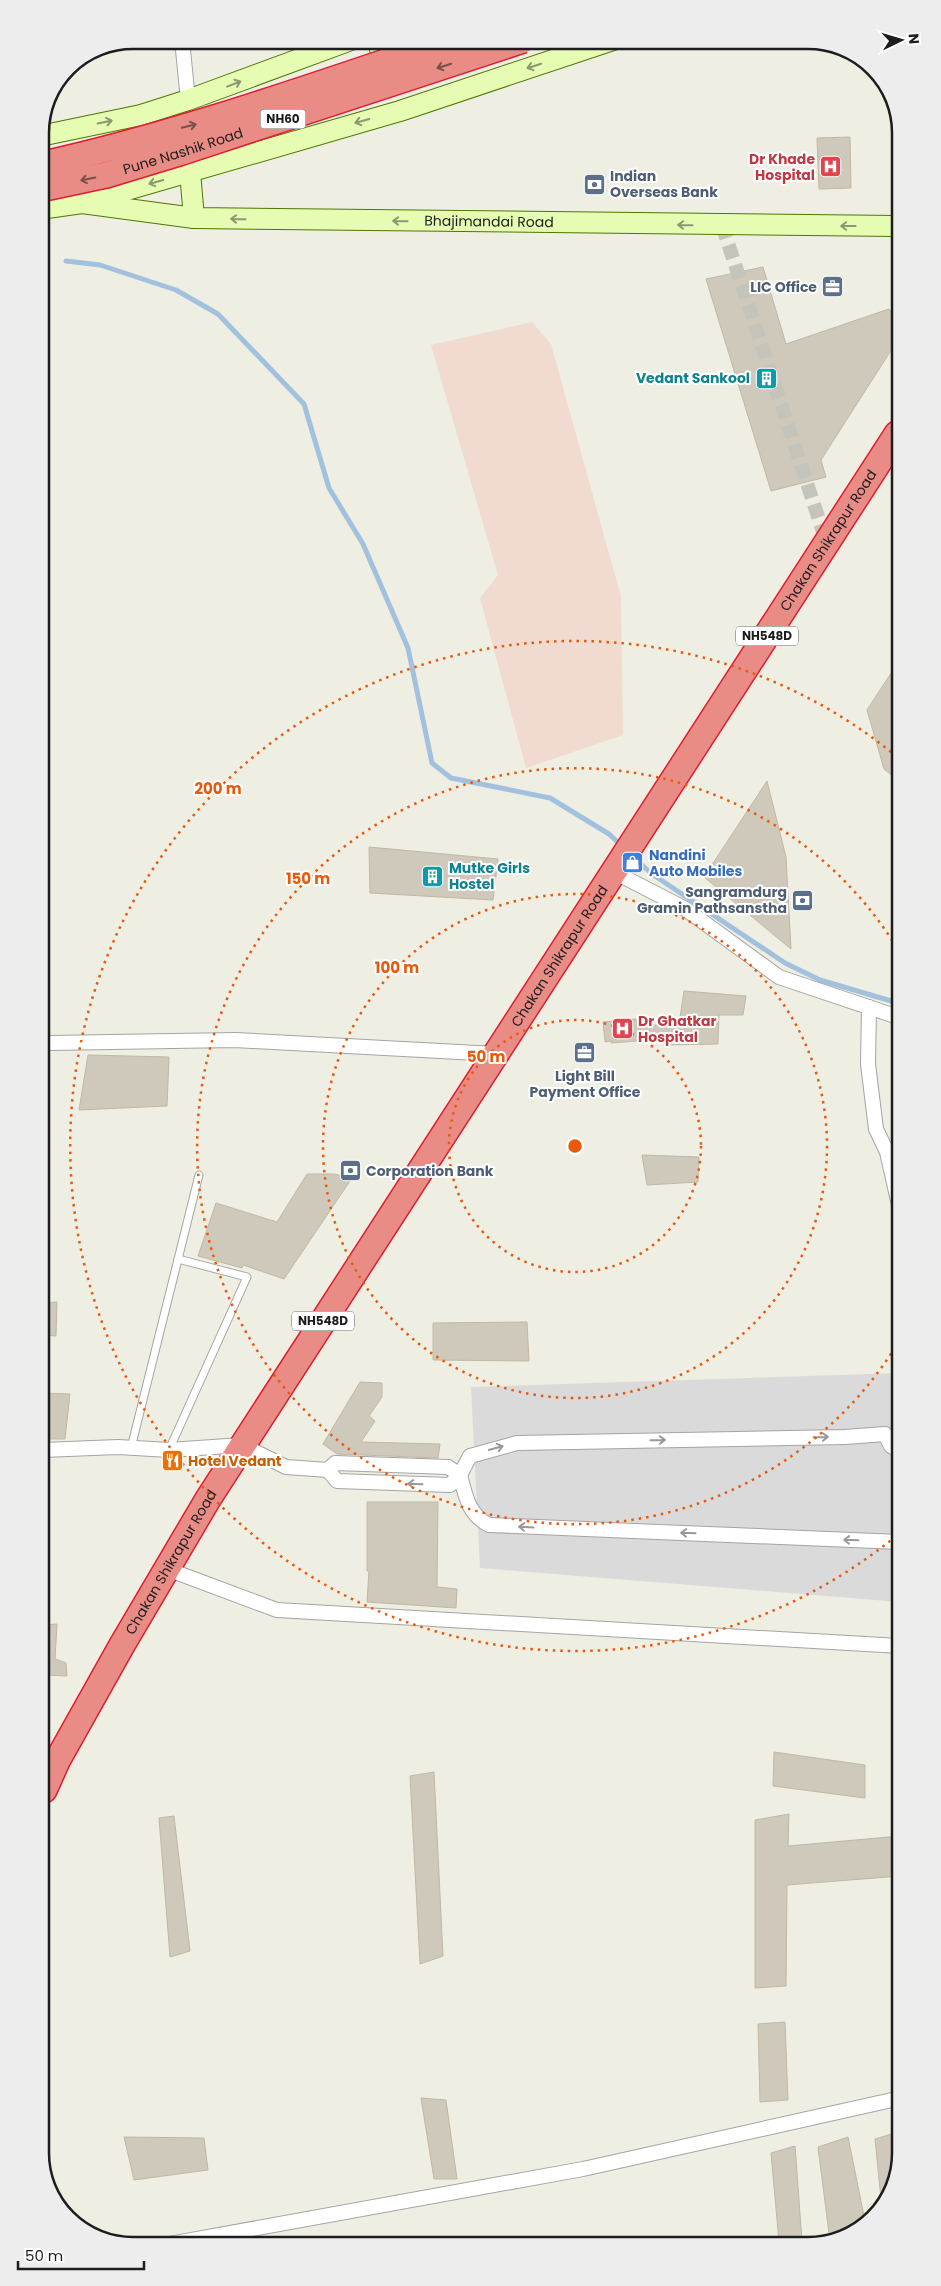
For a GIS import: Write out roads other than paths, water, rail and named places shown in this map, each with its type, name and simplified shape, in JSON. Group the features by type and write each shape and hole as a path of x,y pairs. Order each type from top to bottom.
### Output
{"highway":[{"name":"Pune Nashik Road","path":"49,162 100,151 211,120 425,49"},
{"name":"Pune Nashik Road","path":"49,187 106,175 182,152 496,49"},
{"name":"Chakan Shikrapur Road","path":"49,1776 167,1569 242,1445 892,442"}],"main road":[{"path":"49,134 141,115 188,100 327,49"},
{"path":"380,49 400,110"},
{"path":"49,208 82,203 400,110 586,49"},
{"path":"190,172 194,218"},
{"name":"Bhajimandai Road","path":"82,203 194,218 892,226"}],"street":[{"path":"183,49 188,100"},
{"path":"617,867 684,908 779,977 892,1015"},
{"path":"869,1007 868,1064 876,1129 887,1152 892,1174"},
{"path":"49,1043 235,1040 496,1054"},
{"path":"892,1442 885,1434 845,1437 517,1442 470,1456 460,1475 468,1504 477,1519 489,1524 892,1542"},
{"path":"49,1450 131,1448 169,1450 242,1445 286,1467 328,1470 336,1464 448,1468 460,1475"},
{"path":"167,1569 277,1610 892,1646"},
{"path":"208,2237 582,2170 892,2100"}],"lane":[{"path":"131,1448 199,1174"},
{"path":"169,1450 247,1277 178,1259"}],"waterway":[{"path":"66,261 100,265 176,290 218,314 304,404 329,488 363,544 408,648 432,763 451,778 550,798 609,834 623,847"},
{"path":"632,856 652,874 785,963 820,980 892,1001"}],"tunnel":[{"path":"722,225 827,544"}],"place":[{"name":"Dr Khade Hospital","path":"831,167"},
{"name":"Indian Overseas Bank","path":"594,184"},
{"name":"LIC Office","path":"833,287"},
{"name":"Vedant Sankool","path":"766,378"},
{"name":"Nandini Auto Mobiles","path":"633,863"},
{"name":"Mutke Girls Hostel","path":"433,876"},
{"name":"Sangramdurg Gramin Pathsanstha","path":"803,900"},
{"name":"Dr Ghatkar Hospital","path":"622,1029"},
{"name":"Light Bill Payment Office","path":"585,1053"},
{"name":"Corporation Bank","path":"350,1171"},
{"name":"Hotel Vedant","path":"172,1461"}]}
